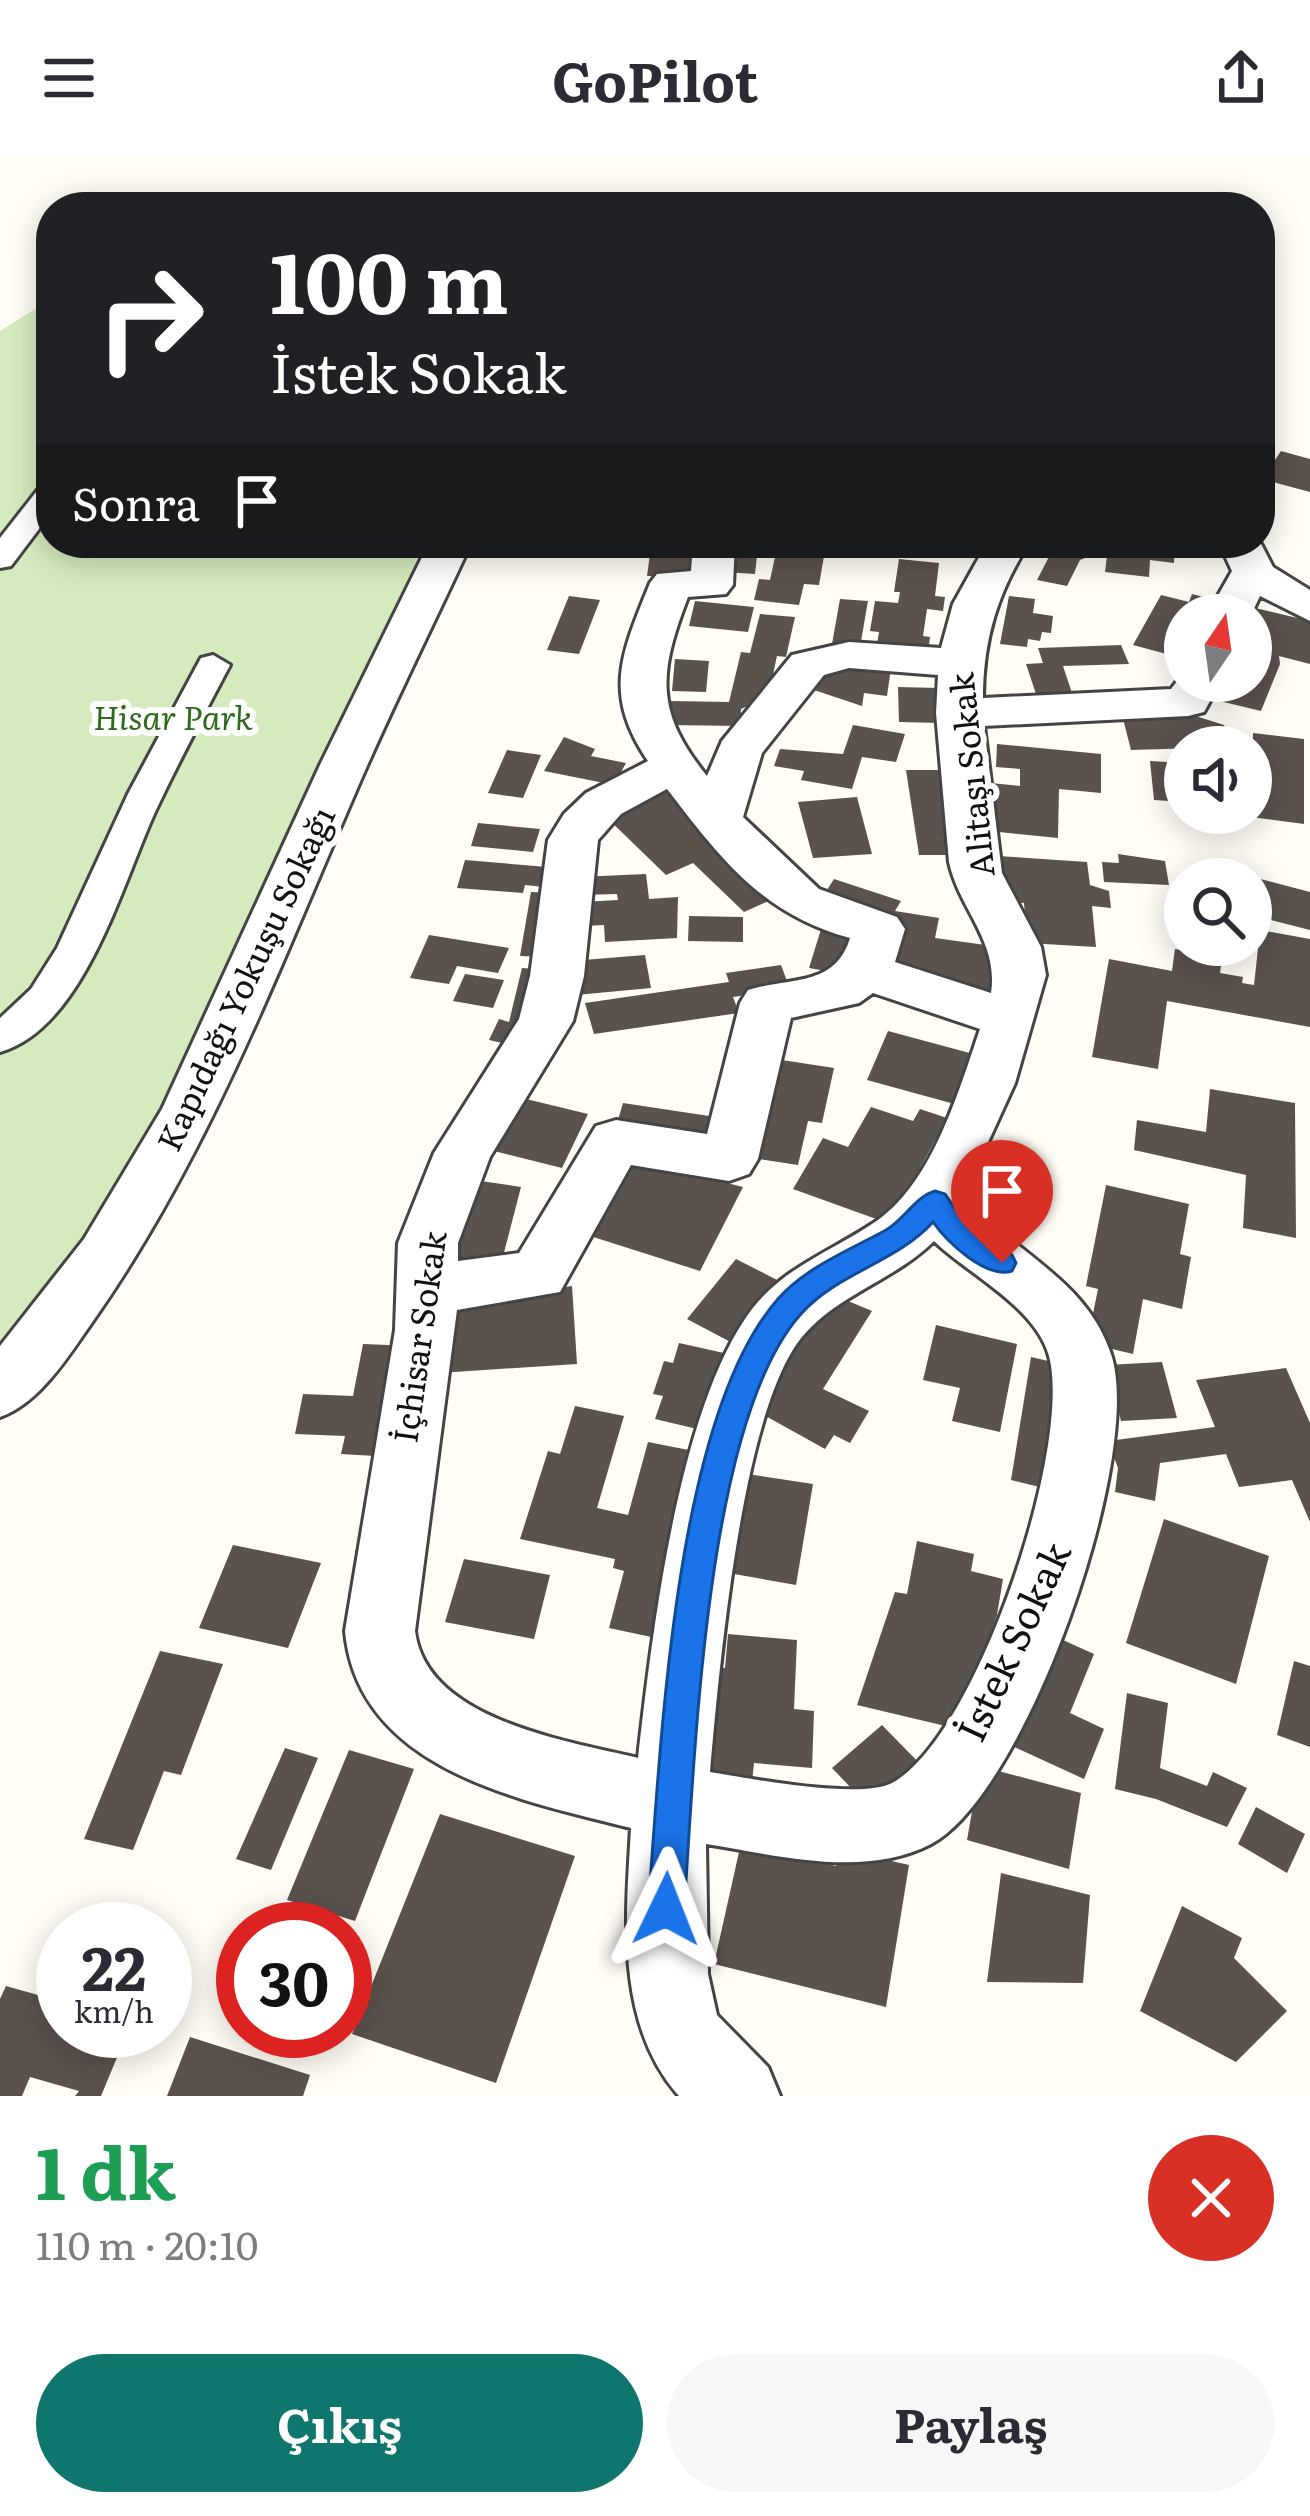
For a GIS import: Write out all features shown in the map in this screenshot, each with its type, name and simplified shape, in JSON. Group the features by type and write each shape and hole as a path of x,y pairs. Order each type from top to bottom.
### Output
{"street":[{"path":"0,559 36,512"},
{"name":"Kapıdağı Yokuşu Sokağı","path":"0,1390 84,1292 167,1153 228,1032 378,686 442,558"},
{"path":"427,1289 538,1275 616,1141 730,1159 767,1003 840,990 859,981 866,971 879,929 804,903 718,818 650,728 642,673 672,584 711,585 713,558"},
{"name":"Alitaşı Sokak","path":"739,2096 692,2048 680,2027 669,1988 665,1942 685,1668 705,1538 723,1450 760,1346 790,1306 816,1283 907,1232 935,1202 994,1065 1019,988 1017,948 978,878 959,688 972,602 999,558"},
{"path":"1248,559 1310,608"},
{"path":"1240,594 1248,559"},
{"path":"718,818 739,751 808,664 819,659 849,655 959,688 1164,701"},
{"path":"0,1038 30,1016 67,966 151,782 213,664"},
{"name":"İçhisar Sokak","path":"673,1801 496,1754 456,1735 421,1712 397,1686 382,1658 385,1580 426,1330 428,1243 463,1153 546,1021 557,976 573,840 580,824 604,801 676,767"},
{"path":"866,971 1007,1018"},
{"name":"İstek Sokak","path":"673,1801 821,1824 863,1825 907,1817 949,1777 983,1725 1054,1570 1085,1444 1088,1396 1082,1358 1047,1299 1020,1274 954,1229 935,1202"}],"green space":[{"name":"Hisar Park","path":"36,308 36,558 443,558 271,934 0,1390 0,331"}],"building":[{"path":"1281,451 1310,459 1310,492 1275,483 1275,460"},
{"path":"649,558 703,558 701,578 647,576"},
{"path":"726,558 757,558 755,574 724,572"},
{"path":"775,558 824,558 819,585 804,584 799,605 754,600 759,579 770,580"},
{"path":"1048,558 1085,558 1067,586 1037,580"},
{"path":"1107,558 1174,558 1174,563 1150,560 1149,577 1105,572"},
{"path":"899,559 939,563 935,596 945,597 943,611 927,609 923,636 930,637 928,653 876,650 879,632 870,631 875,601 898,603 900,592 894,592"},
{"path":"569,596 600,600 579,654 547,650"},
{"path":"1009,596 1035,599 1033,613 1053,616 1051,633 1042,632 1040,641 1028,639 1027,647 1000,644"},
{"path":"1164,596 1164,653 1133,645"},
{"path":"840,599 868,601 860,647 832,644"},
{"path":"695,601 754,607 748,632 689,626"},
{"path":"1272,612 1310,621 1310,664 1279,656 1272,684"},
{"path":"760,614 795,617 786,657 777,656 768,697 741,709 740,726 670,725 671,701 729,702 741,652 750,653"},
{"path":"1121,645 1129,664 1063,666 1074,699 1038,700 1026,664 1043,663 1038,648"},
{"path":"675,659 709,661 706,692 672,691"},
{"path":"829,667 891,668 887,696 864,693 862,706 811,689"},
{"path":"898,687 940,688 941,723 899,722"},
{"path":"1224,702 1265,702 1261,711"},
{"path":"1121,711 1180,711 1224,726 1164,726 1164,749 1131,750"},
{"path":"853,725 905,734 896,762 862,757 852,789 801,780 804,771 774,766 780,749 843,754"},
{"path":"1272,735 1304,739 1304,824 1272,820"},
{"path":"564,737 595,749 591,756 626,763 614,785 544,771"},
{"path":"997,744 1101,754 1101,793 1059,789 1058,838 989,831 991,783 1020,786 1020,769 996,767"},
{"path":"507,750 541,755 523,798 488,793"},
{"path":"1150,761 1164,762 1164,801 1154,800"},
{"path":"906,770 945,770 963,855 919,855"},
{"path":"663,789 773,899 744,912 693,863 666,875 603,814"},
{"path":"857,797 872,854 813,858 798,802"},
{"path":"478,823 540,829 533,852 471,846"},
{"path":"1118,854 1164,861 1164,885 1104,882 1102,862 1119,863"},
{"path":"998,856 1087,862 1090,885 1109,891 1111,908 1092,906 1096,947 1027,943 1024,903 1012,902 999,879"},
{"path":"465,860 559,868 554,888 525,885 523,893 457,888"},
{"path":"646,874 649,899 678,897 677,938 605,942 604,925 583,926 582,902 618,900 617,894 581,895 579,877"},
{"path":"834,879 901,901 895,911 939,918 935,938 1000,947 993,1001 879,964 820,901"},
{"path":"1272,882 1310,892 1310,930 1272,920"},
{"path":"531,892 556,893 546,957 520,956"},
{"path":"689,916 743,917 743,942 688,941"},
{"path":"822,926 866,934 854,976 809,968"},
{"path":"1272,932 1310,939 1310,1027 1167,1001 1158,1069 1092,1057 1109,959 1172,971 1173,966 1221,966 1220,973 1243,977 1242,983 1254,985 1256,966 1272,966"},
{"path":"429,935 509,948 498,973 457,966 449,984 410,978"},
{"path":"645,955 651,988 576,995 571,961"},
{"path":"781,965 790,989 733,997 739,1013 594,1034 585,1003 729,982 726,973"},
{"path":"522,968 551,970 520,1047 489,1040 499,1019 509,1022"},
{"path":"465,974 504,980 493,1008 453,1001"},
{"path":"888,1031 977,1055 958,1105 867,1080"},
{"path":"769,1058 834,1068 822,1123 808,1121 798,1165 745,1157"},
{"path":"1210,1089 1295,1103 1296,1238 1243,1228 1246,1175 1134,1150 1137,1120 1206,1132"},
{"path":"518,1097 588,1114 562,1168 490,1150"},
{"path":"623,1103 729,1119 722,1147 615,1130"},
{"path":"871,1107 913,1121 920,1109 947,1118 890,1224 793,1189 823,1138 848,1147"},
{"path":"627,1158 743,1187 700,1271 584,1234"},
{"path":"467,1179 521,1187 499,1272 448,1264"},
{"path":"1106,1185 1189,1204 1180,1254 1191,1257 1182,1309 1143,1299 1133,1354 1087,1343 1098,1289 1086,1286"},
{"path":"736,1259 787,1285 738,1346 687,1319"},
{"path":"572,1286 577,1364 439,1373 439,1343 454,1342 454,1303"},
{"path":"829,1293 872,1311 823,1389 869,1411 850,1443 834,1435 825,1449 753,1409"},
{"path":"936,1325 1017,1344 1000,1432 952,1421 960,1388 923,1380"},
{"path":"679,1343 733,1355 710,1432 655,1419 663,1396 653,1394 664,1361 673,1363"},
{"path":"363,1344 411,1346 392,1457 341,1454 345,1436 295,1434 303,1394 353,1396"},
{"path":"1031,1357 1074,1367 1056,1491 1011,1480"},
{"path":"1162,1362 1177,1418 1121,1421 1107,1365"},
{"path":"1286,1368 1310,1423 1310,1522 1292,1480 1239,1487 1226,1454 1160,1463 1155,1501 1115,1492 1118,1468 1108,1441 1215,1427 1196,1380"},
{"path":"575,1406 624,1416 597,1508 628,1515 648,1442 704,1453 656,1638 609,1628 624,1571 613,1568 615,1559 520,1539 548,1451 560,1454"},
{"path":"741,1473 813,1484 796,1585 723,1572"},
{"path":"1164,1519 1269,1556 1236,1684 1126,1643"},
{"path":"917,1541 974,1554 971,1571 1003,1579 997,1615 958,1729 857,1705 895,1592 907,1594"},
{"path":"233,1545 321,1563 288,1648 199,1628"},
{"path":"464,1559 550,1575 534,1639 445,1622"},
{"path":"1043,1631 1094,1654 1070,1713 1104,1729 1084,1779 997,1739"},
{"path":"728,1634 797,1640 794,1709 814,1711 812,1768 754,1763 751,1792 695,1786 706,1666 725,1668"},
{"path":"160,1651 223,1664 181,1775 164,1771 133,1850 84,1839"},
{"path":"1294,1661 1310,1666 1310,1747 1277,1735"},
{"path":"1127,1693 1168,1703 1160,1768 1207,1786 1213,1772 1247,1788 1227,1827 1156,1799 1115,1789"},
{"path":"882,1725 925,1769 874,1812 832,1768"},
{"path":"285,1748 318,1758 271,1870 236,1859"},
{"path":"349,1750 414,1769 362,1902 287,1900"},
{"path":"980,1766 1081,1793 1069,1869 967,1840"},
{"path":"1256,1807 1305,1834 1287,1873 1238,1844"},
{"path":"440,1814 575,1856 496,2083 372,2041 372,1984"},
{"path":"741,1843 836,1866 840,1849 909,1865 886,2007 714,1964"},
{"path":"1001,1873 1090,1895 1083,1983 987,1982"},
{"path":"1182,1906 1242,1938 1234,1958 1287,2011 1236,2062 1140,2011"},
{"path":"6,1986 36,1994 36,2058 117,2058 101,2096 75,2096 79,2091 30,2077 22,2096 0,2096 0,1999"},
{"path":"192,2038 216,2045 216,2058 256,2058 310,2075 303,2096 167,2096 182,2058 192,2058"}],"route":[{"path":"666,1909 685,1668 705,1538 723,1450 760,1346 790,1306 816,1283 907,1232 935,1202 954,1229 1002,1263"}]}
